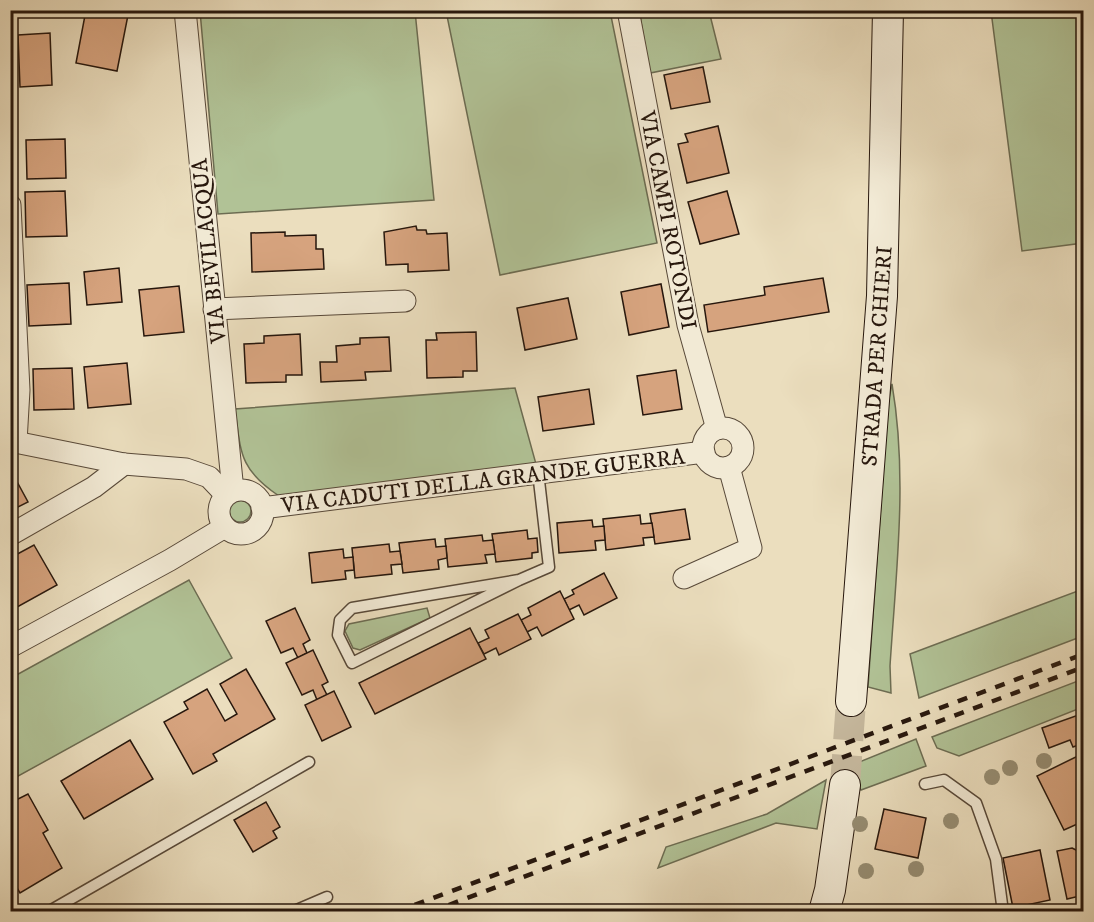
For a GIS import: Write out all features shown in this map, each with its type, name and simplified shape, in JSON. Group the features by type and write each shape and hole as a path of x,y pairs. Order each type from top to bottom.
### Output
{"main road":[{"name":"STRADA PER CHIERI","path":"851,701 882,296 888,10"},
{"path":"824,912 830,890 845,785"}],"street":[{"name":"VIA BEVILACQUA","path":"185,10 229,493"},
{"name":"VIA CAMPI ROTONDI","path":"628,10 688,325 717,429"},
{"path":"10,205 20,390 13,441 123,464 186,469 209,477 229,493 252,493 262,508 260,522 250,531 237,533 225,527 219,511 229,493"},
{"path":"214,309 405,301"},
{"path":"717,429 736,432 743,443 741,456 729,466 713,465 704,452 707,436 717,429"},
{"name":"VIA CADUTI DELLA GRANDE GUERRA","path":"262,508 704,452"},
{"path":"10,535 94,487 123,464"},
{"path":"684,578 751,548 729,466"},
{"path":"10,647 170,560 225,527"}],"lane":[{"path":"519,580 352,608 340,620 338,635 352,663 549,567 538,472"},
{"path":"48,912 309,762"},
{"path":"925,784 944,780 976,803 996,859 1003,912"},
{"path":"292,912 327,897"}],"green space":[{"path":"200,11 415,11 434,200 218,214"},
{"path":"446,11 610,11 657,243 500,275"},
{"path":"639,11 709,11 721,59 650,73"},
{"path":"991,11 1081,11 1084,27 1083,243 1022,251"},
{"path":"892,384 897,419 900,489 890,666 891,693 868,687 888,403"},
{"path":"515,388 536,464 279,496 256,477 244,459 235,409"},
{"path":"240,500 248,503 251,511 248,519 240,522 232,519 229,511 232,503"},
{"path":"189,580 232,658 11,780 11,678"},
{"path":"1083,589 1083,636 919,698 910,654"},
{"path":"427,608 430,618 360,650 353,648 345,631 349,624"},
{"path":"1083,679 1083,707 959,756 937,748 932,737"},
{"path":"916,739 926,766 861,790 854,779 852,765"},
{"path":"826,780 817,829 776,823 658,868 666,847 767,814"}],"building":[{"path":"18,10 52,10 52,13 18,16"},
{"path":"86,10 129,10 117,71 76,63"},
{"path":"50,33 52,85 20,87 18,35"},
{"path":"703,67 710,102 671,109 664,75"},
{"path":"718,126 729,173 687,183 678,144 688,142 685,134"},
{"path":"65,139 66,178 27,179 26,140"},
{"path":"65,191 67,236 26,237 25,192"},
{"path":"727,191 739,234 700,244 688,202"},
{"path":"416,226 417,230 426,230 427,234 447,233 449,270 408,272 408,264 386,265 384,232"},
{"path":"285,232 285,236 316,235 316,249 323,249 324,269 252,272 251,233"},
{"path":"119,268 122,302 87,305 84,272"},
{"path":"823,278 829,312 708,332 704,305 765,295 764,287"},
{"path":"69,283 71,324 29,326 27,285"},
{"path":"661,284 669,327 629,335 621,292"},
{"path":"179,286 184,332 144,336 139,290"},
{"path":"568,298 577,339 525,350 517,308"},
{"path":"476,332 477,371 463,371 463,377 427,378 426,340 437,340 436,333"},
{"path":"300,334 302,375 286,375 286,382 246,383 244,344 264,343 264,336"},
{"path":"389,337 391,371 365,372 366,380 321,382 320,362 337,362 336,346 360,344 360,338"},
{"path":"127,363 131,404 88,408 84,367"},
{"path":"72,368 74,409 34,410 33,369"},
{"path":"676,370 682,409 643,415 637,376"},
{"path":"589,389 594,424 543,431 538,397"},
{"path":"10,477 12,480 15,478 28,502 10,511"},
{"path":"685,509 690,539 655,544 650,514"},
{"path":"640,515 641,524 652,523 654,537 643,538 644,545 606,550 603,519"},
{"path":"592,520 593,527 604,526 605,540 595,541 596,550 559,553 557,523"},
{"path":"527,530 528,539 537,538 538,552 532,553 532,558 496,562 492,534"},
{"path":"482,535 483,541 493,540 495,554 485,555 487,563 448,567 445,539"},
{"path":"435,539 436,547 446,546 447,558 438,560 439,569 403,573 399,543"},
{"path":"389,544 390,552 400,551 402,564 391,565 392,574 355,578 352,548"},
{"path":"34,545 57,585 10,611 10,558"},
{"path":"343,549 344,558 353,557 354,570 345,571 346,579 312,583 309,553"},
{"path":"604,573 617,598 584,615 579,605 569,610 564,599 574,594 572,590"},
{"path":"560,591 574,619 542,636 537,627 527,632 521,620 531,615 528,608"},
{"path":"295,608 310,640 303,644 307,653 298,658 293,648 281,653 266,621"},
{"path":"518,614 531,639 499,655 496,648 484,654 478,643 489,638 485,630"},
{"path":"470,628 486,659 375,714 359,683"},
{"path":"313,650 328,682 322,685 327,695 317,700 313,690 302,695 286,663"},
{"path":"246,669 275,719 213,754 217,761 193,774 164,722 188,709 184,702 207,689 225,721 237,714 220,684"},
{"path":"334,691 351,727 322,741 305,705"},
{"path":"1084,713 1084,743 1073,747 1070,740 1049,748 1042,728"},
{"path":"130,740 153,779 84,819 61,781"},
{"path":"1084,753 1084,821 1064,830 1037,776"},
{"path":"28,794 48,830 43,833 62,868 20,893 10,876 10,803"},
{"path":"266,802 280,827 273,831 277,838 253,852 234,820"},
{"path":"884,809 926,818 918,858 875,849"},
{"path":"1072,848 1084,854 1084,895 1067,899 1057,851"},
{"path":"1040,850 1050,900 1013,908 1003,858"}],"tunnel":[{"path":"845,785 851,701"}],"railway":[{"path":"396,912 1084,654"},
{"path":"430,912 1084,667"}]}
